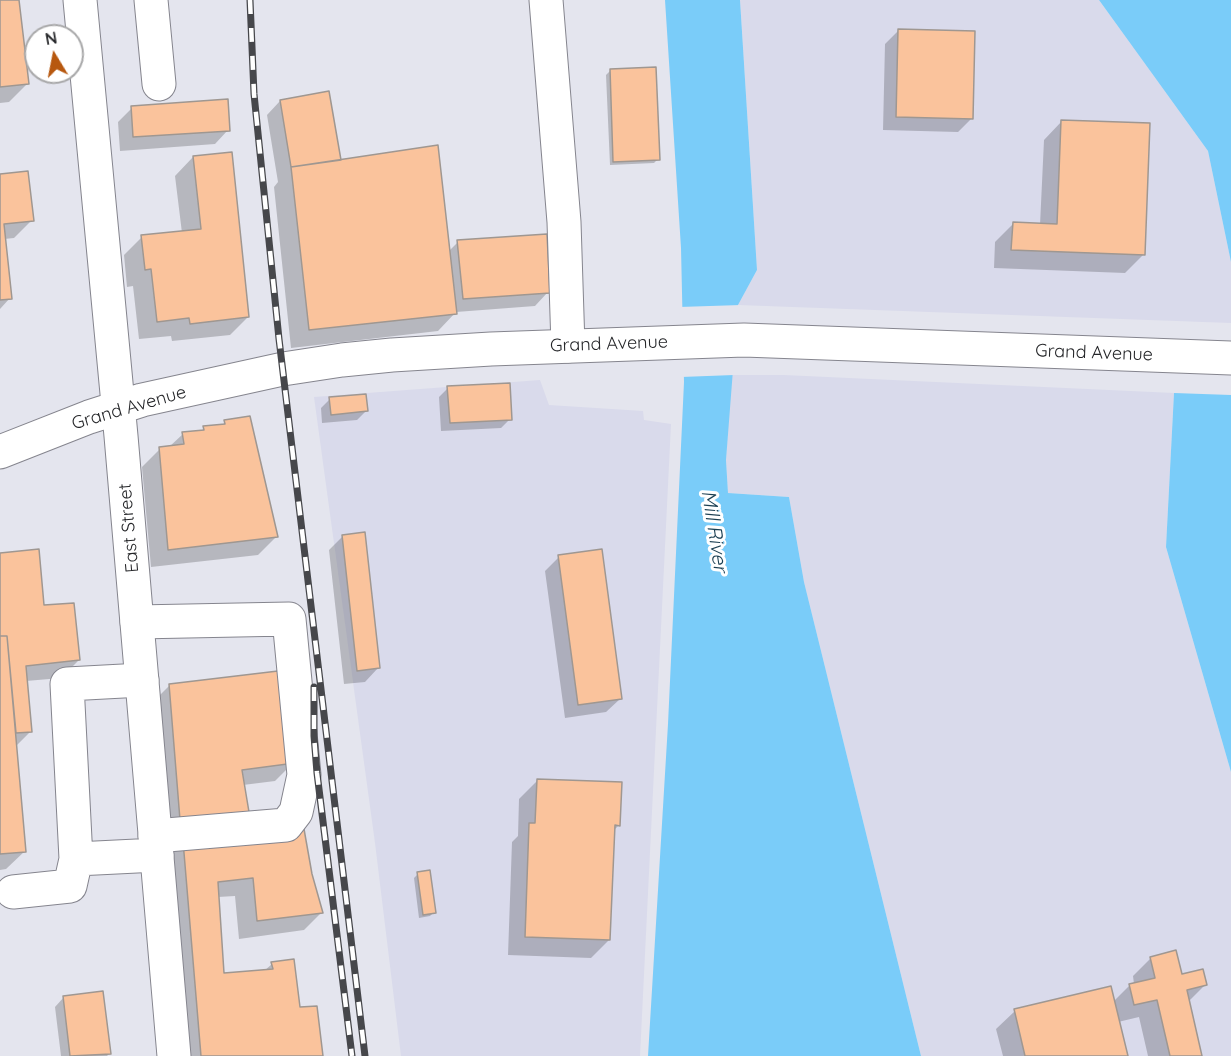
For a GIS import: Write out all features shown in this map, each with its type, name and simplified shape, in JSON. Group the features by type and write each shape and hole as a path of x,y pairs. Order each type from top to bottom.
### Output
{"main road":[{"name":"East Street","path":"80,0 174,1056"},
{"path":"151,0 159,84"},
{"path":"546,0 564,222 568,346"},
{"name":"Grand Avenue","path":"0,452 117,407 142,400 260,374 342,360 491,349 744,340 1231,358"},
{"path":"76,860 286,825 296,812 304,775 289,619 137,622"},
{"path":"13,892 70,886 76,860 67,684 142,680"}],"shaded area":[{"path":"740,0 1099,0 1208,151 1231,262 1231,323 738,305 757,270"},
{"path":"731,375 784,375 1174,393 1166,547 1231,772 1231,1056 921,1056 804,582 789,497 728,493 726,460"},
{"path":"540,380 549,405 643,411 644,420 671,424 640,1056 401,1056 375,843 314,397"}],"water":[{"name":"Mill River","path":"665,0 740,0 757,270 738,305 726,460 728,493 789,497 804,582 921,1056 648,1056 668,724 684,382 681,248"},
{"path":"1099,0 1231,0 1231,262 1208,151"},
{"path":"1174,393 1231,395 1231,772 1166,547"}],"pier":[{"path":"741,305 734,375 681,377 679,307"}],"building":[{"path":"0,0 19,0 24,42 24,84 29,84 0,87"},
{"path":"898,29 975,31 973,119 896,117"},
{"path":"656,67 660,160 613,162 610,69"},
{"path":"329,91 341,160 291,167 280,100"},
{"path":"228,99 230,131 133,137 131,106"},
{"path":"1061,120 1150,123 1145,255 1011,250 1013,222 1057,224"},
{"path":"438,145 457,314 309,330 291,167"},
{"path":"232,152 249,317 190,324 189,318 157,322 151,269 145,270 141,235 201,229 193,156"},
{"path":"28,171 34,221 4,224 12,299 0,300 0,174"},
{"path":"547,234 550,293 463,299 457,240"},
{"path":"510,383 512,420 450,423 447,386"},
{"path":"366,394 368,411 331,415 329,397"},
{"path":"250,416 278,537 168,550 159,447 184,444 182,432 204,430 203,426 225,424 224,420"},
{"path":"365,532 380,668 357,671 342,535"},
{"path":"39,549 44,605 74,603 80,660 26,666 32,732 16,733 7,636 0,636 0,553"},
{"path":"602,549 622,699 578,705 558,555"},
{"path":"0,636 7,636 26,852 0,854"},
{"path":"278,671 295,763 242,770 249,812 180,820 169,684"},
{"path":"537,779 622,782 620,826 615,825 610,940 525,937 529,823 535,823"},
{"path":"304,829 312,874 323,913 257,921 253,878 218,882 224,973 273,969 271,962 294,959 300,1007 317,1006 323,1056 201,1056 183,841"},
{"path":"430,870 436,913 423,915 417,872"},
{"path":"1176,950 1182,974 1203,969 1207,985 1187,990 1202,1056 1170,1056 1157,1000 1134,1005 1129,984 1155,978 1150,957"},
{"path":"1111,986 1128,1056 1025,1056 1014,1009"},
{"path":"103,991 111,1054 70,1056 63,996"}],"railway":[{"path":"250,0 254,94 279,339 365,1056"},
{"path":"314,687 317,773 352,1056"}]}
